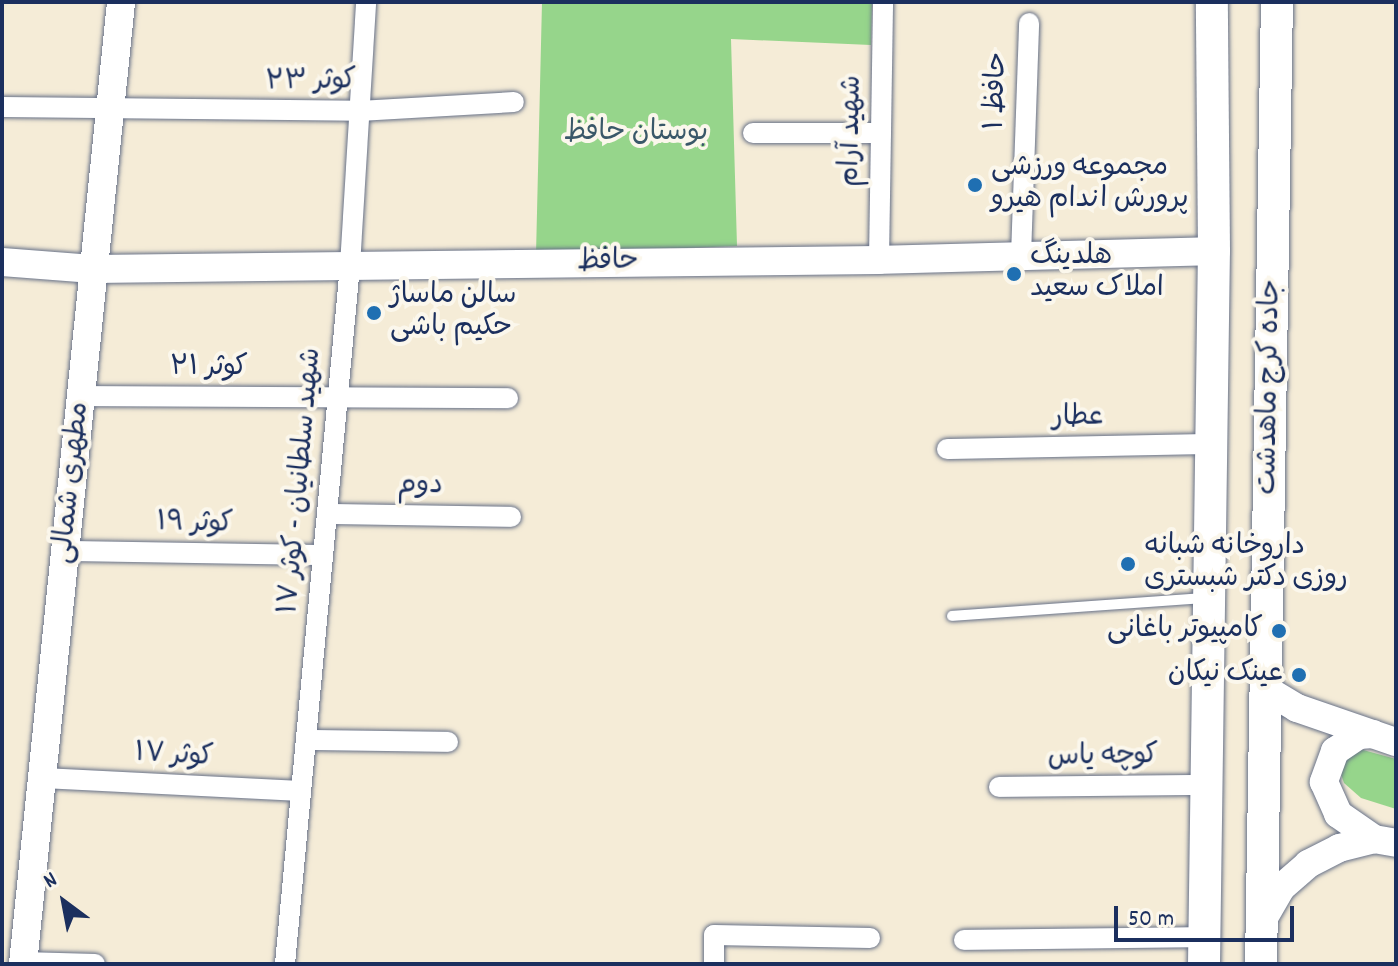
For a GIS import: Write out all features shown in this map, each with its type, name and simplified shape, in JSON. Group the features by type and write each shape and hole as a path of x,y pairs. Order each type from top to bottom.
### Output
{"main road":[{"path":"1204,950 1214,251 1212,2"},
{"name":"جاده کرج ماهدشت","path":"1261,964 1277,2"}],"street":[{"name":"مطهری شمالی","path":"23,963 121,2"},
{"name":"شهید سلطانیان - کوثر ۱۷","path":"285,964 350,266 366,2"},
{"name":"شهید آرام","path":"879,260 883,2"},
{"name":"حافظ ۱","path":"1021,256 1029,23"},
{"name":"کوثر ۲۳","path":"2,107 108,112 359,111 514,102"},
{"path":"753,133 881,133"},
{"name":"حافظ","path":"2,262 93,269 879,260 1214,251"},
{"name":"کوثر ۲۱","path":"81,396 508,398"},
{"name":"عطار","path":"947,449 1210,444"},
{"name":"دوم","path":"327,514 511,517"},
{"name":"کوثر ۱۹","path":"66,551 323,555"},
{"path":"1267,690 1297,708 1384,738"},
{"path":"1384,738 1359,735 1335,751 1324,782 1338,814 1385,841"},
{"path":"306,740 448,742"},
{"name":"کوثر ۱۷","path":"43,778 301,791"},
{"name":"کوچه یاس","path":"999,787 1207,785"},
{"path":"1262,921 1282,887 1308,864 1339,848 1385,841"},
{"path":"714,964 714,935 870,938"},
{"path":"964,940 1204,950"},
{"path":"23,963 95,964"}],"lane":[{"path":"952,616 1208,597"}],"green space":[{"name":"بوستان حافظ","path":"542,2 872,2 871,45 731,39 737,246 536,254"},
{"path":"1345,745 1396,759 1396,809 1361,798 1344,783 1335,757"}],"place":[{"name":"مجموعه ورزشی پرورش اندام هیرو","path":"975,185"},
{"name":"هلدینگ املاک سعید","path":"1014,274"},
{"name":"سالن ماساژ حکیم باشی","path":"374,313"},
{"name":"داروخانه شبانه روزی دکتر شبستری","path":"1128,564"},
{"name":"کامپیوتر باغانی","path":"1279,631"},
{"name":"عینک نیکان","path":"1299,675"}]}
